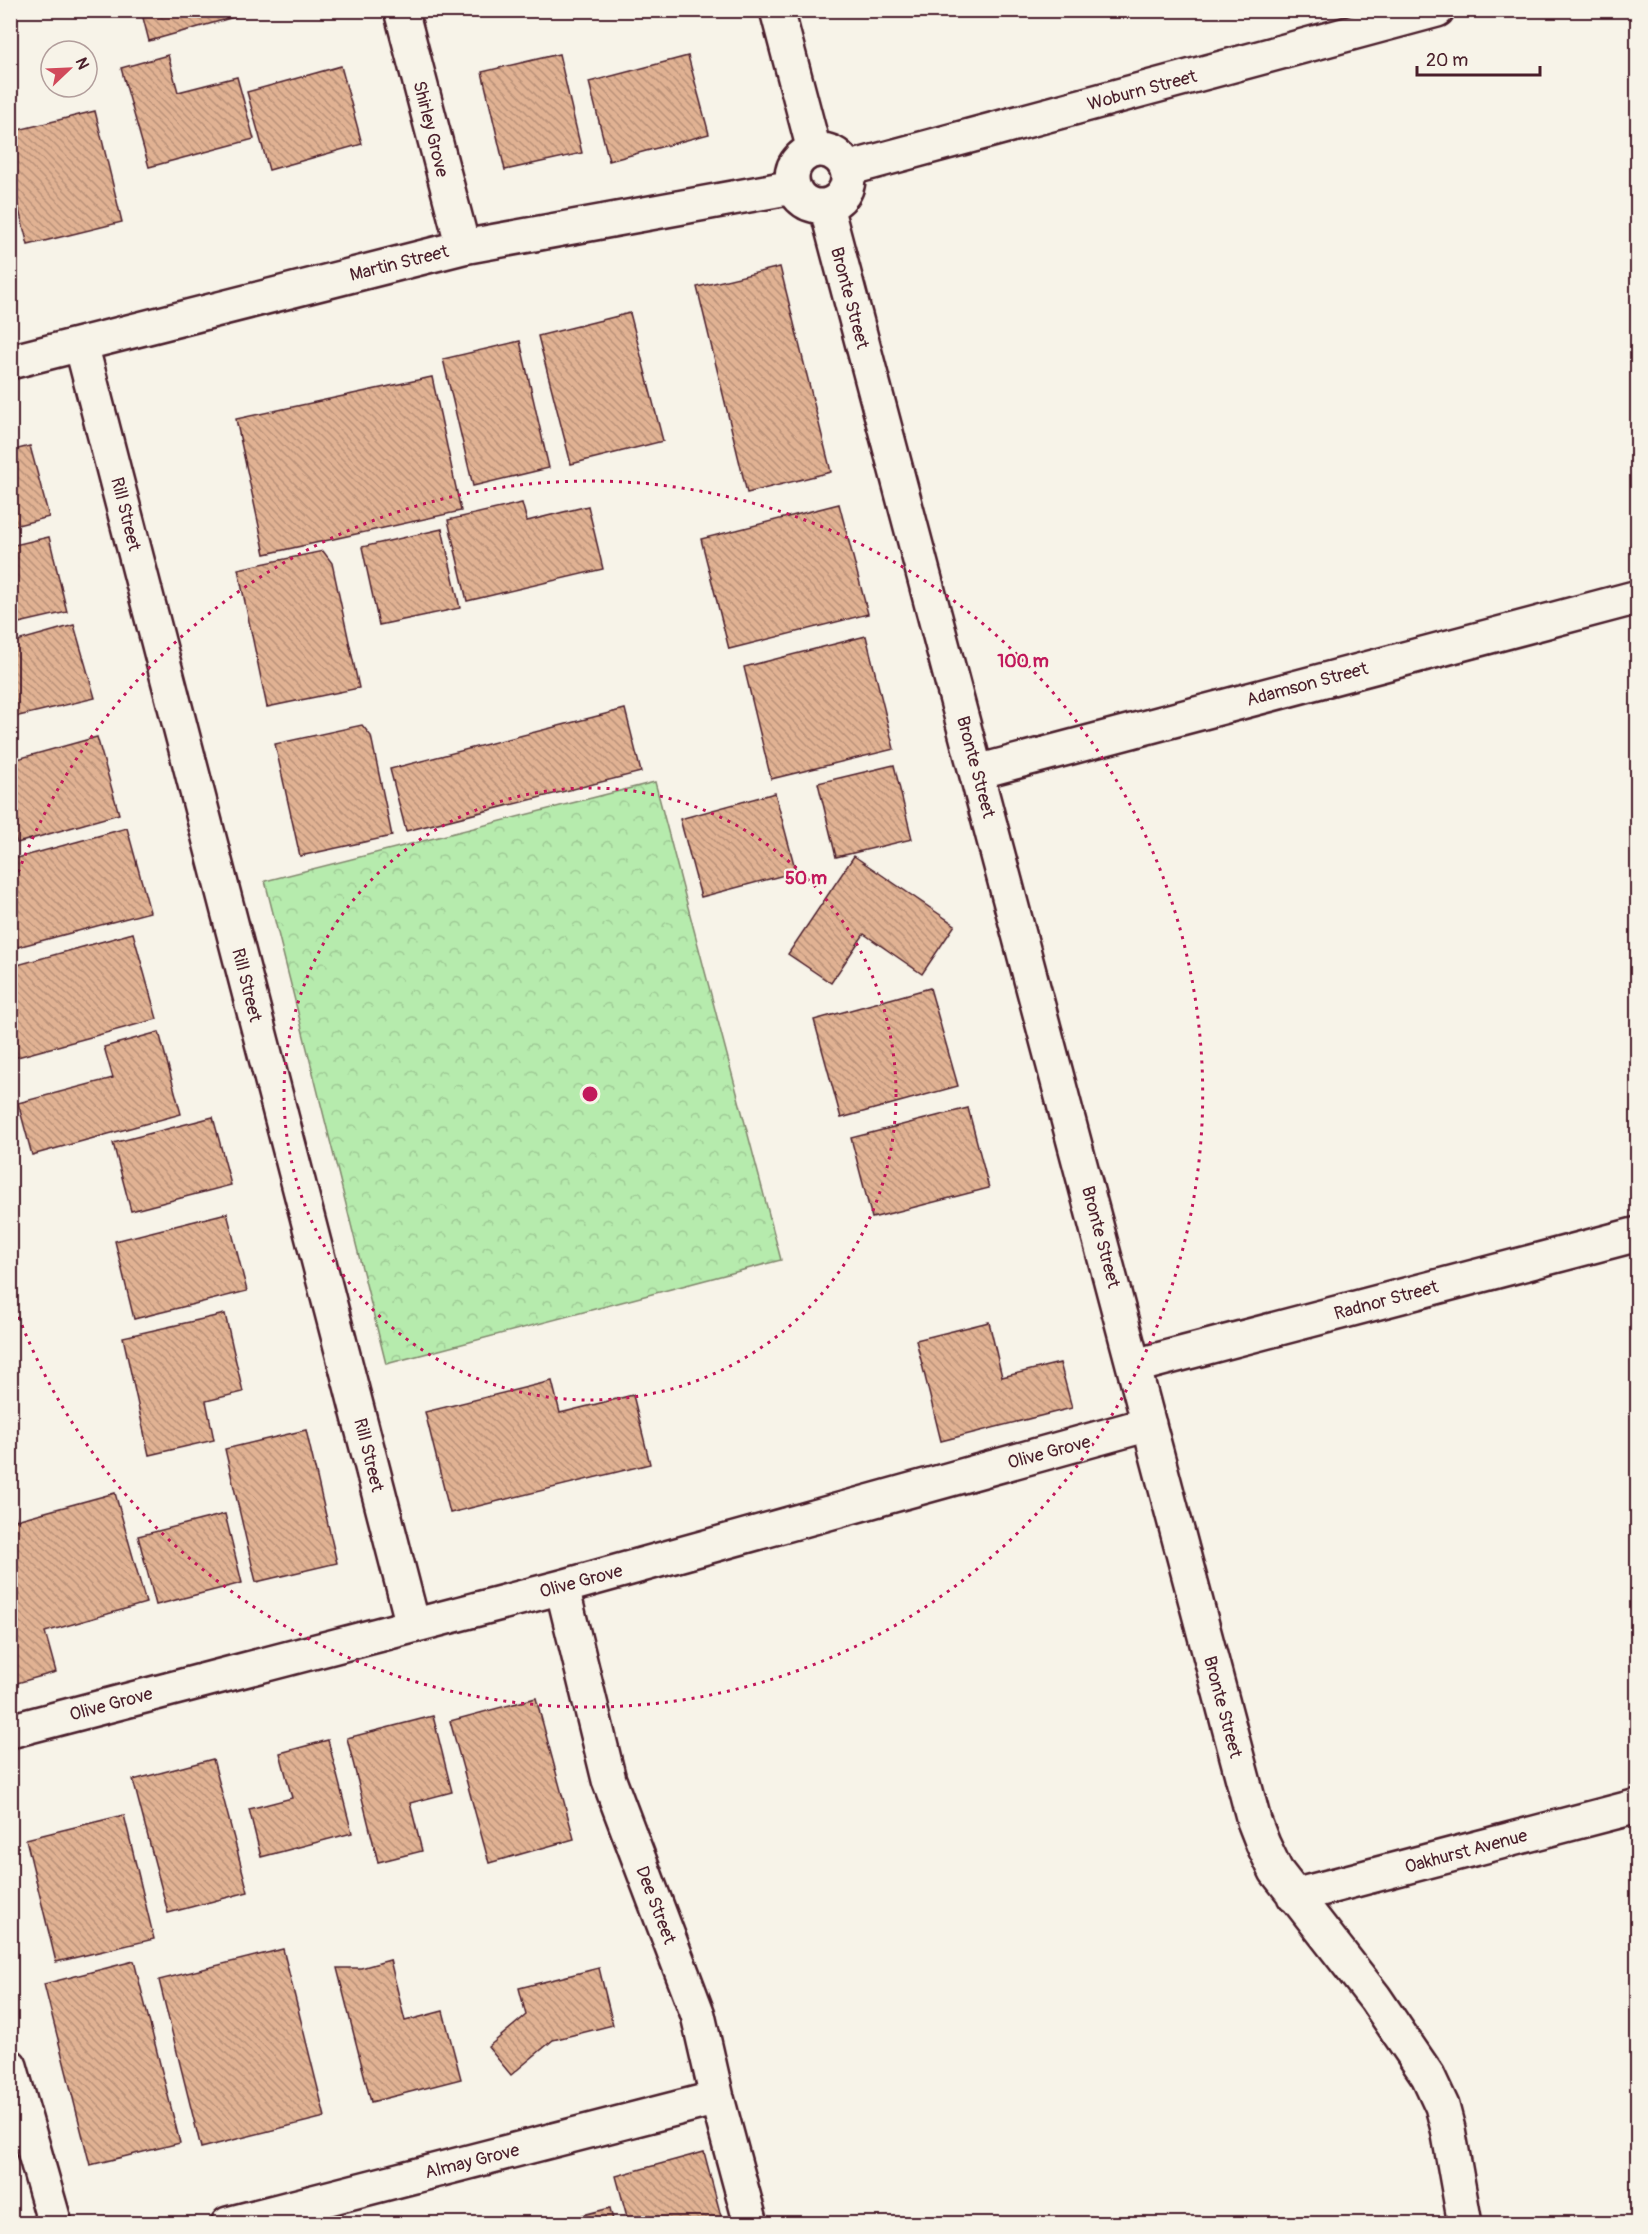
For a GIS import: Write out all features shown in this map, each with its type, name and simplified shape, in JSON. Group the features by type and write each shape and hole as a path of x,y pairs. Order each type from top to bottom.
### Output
{"street":[{"name":"Shirley Grove","path":"401,10 463,247"},
{"path":"777,10 814,150"},
{"name":"Woburn Street","path":"847,169 1397,15 1437,10"},
{"path":"814,150 831,151 844,161 847,169 849,179 843,197 826,206 810,205 803,201 793,187 792,178 798,160 814,150"},
{"name":"Martin Street","path":"10,362 463,247 793,187"},
{"name":"Bronte Street","path":"826,206 1254,1821 1276,1871 1375,1998 1428,2076 1442,2106 1448,2129 1465,2223"},
{"name":"Rill Street","path":"81,344 413,1625"},
{"name":"Adamson Street","path":"977,772 1638,597"},
{"name":"Radnor Street","path":"1135,1366 1638,1234"},
{"name":"Olive Grove","path":"10,1731 562,1587 1149,1424"},
{"name":"Dee Street","path":"562,1587 609,1780 698,2015 717,2098 751,2223"},
{"name":"Oakhurst Avenue","path":"1294,1896 1638,1806"},
{"path":"10,2066 55,2223"},
{"name":"Almay Grove","path":"228,2223 717,2098"}],"green space":[{"path":"655,782 781,1260 386,1364 265,881"}],"building":[{"path":"141,10 259,10 149,41"},
{"path":"559,54 582,153 505,170 482,72"},
{"path":"168,55 178,92 237,77 254,139 149,167 121,68"},
{"path":"688,56 709,134 609,161 589,82"},
{"path":"341,66 362,144 269,170 247,92"},
{"path":"95,111 122,222 28,245 10,175 10,132"},
{"path":"780,267 831,472 747,493 697,287"},
{"path":"630,313 663,441 571,464 538,336"},
{"path":"520,341 549,468 473,486 443,359"},
{"path":"432,377 461,511 265,554 236,419"},
{"path":"30,446 49,517 10,527 10,451"},
{"path":"522,503 527,521 588,506 603,569 467,601 448,520"},
{"path":"839,504 868,614 729,649 701,539"},
{"path":"442,529 460,608 379,625 362,547"},
{"path":"49,537 67,612 10,625 10,546"},
{"path":"323,551 332,563 359,688 267,707 238,569"},
{"path":"74,625 95,698 10,718 10,643"},
{"path":"866,636 894,749 771,779 744,667"},
{"path":"625,709 641,772 406,831 390,769"},
{"path":"362,725 371,736 392,836 300,856 275,744"},
{"path":"97,737 119,814 17,843 10,820 10,761"},
{"path":"894,765 912,839 836,857 818,783"},
{"path":"775,793 796,872 701,897 680,819"},
{"path":"127,828 150,912 10,949 10,860"},
{"path":"854,856 955,925 922,974 864,934 831,983 788,954"},
{"path":"133,933 157,1019 10,1059 10,1016 18,1014 10,987 10,967"},
{"path":"930,988 958,1086 841,1118 814,1020"},
{"path":"159,1032 181,1114 32,1155 18,1103 113,1078 104,1047"},
{"path":"968,1108 989,1188 872,1218 851,1138"},
{"path":"213,1117 231,1185 131,1211 113,1143"},
{"path":"227,1213 247,1291 134,1319 115,1241"},
{"path":"225,1314 243,1392 206,1401 214,1440 149,1455 123,1337"},
{"path":"989,1322 1002,1377 1060,1363 1072,1408 941,1441 916,1340"},
{"path":"552,1381 560,1413 633,1395 650,1464 450,1513 425,1412"},
{"path":"306,1430 337,1563 256,1582 225,1449"},
{"path":"115,1493 146,1603 45,1632 56,1672 10,1685 10,1501 16,1520"},
{"path":"225,1514 242,1583 156,1605 138,1536"},
{"path":"536,1698 574,1839 489,1863 450,1721"},
{"path":"433,1716 452,1792 410,1803 422,1851 378,1862 347,1738"},
{"path":"328,1740 352,1833 261,1857 249,1809 292,1798 280,1753"},
{"path":"213,1759 248,1892 168,1913 133,1780"},
{"path":"124,1815 154,1939 56,1962 26,1839"},
{"path":"283,1949 325,2117 201,2148 159,1980"},
{"path":"390,1960 405,2021 443,2011 461,2079 371,2102 337,1968 361,1968"},
{"path":"134,1961 180,2143 90,2165 44,1984"},
{"path":"599,1968 613,2025 553,2040 511,2075 488,2047 526,2015 519,1988"},
{"path":"704,2152 723,2224 629,2224 616,2176"},
{"path":"610,2208 614,2224 548,2224"}]}
